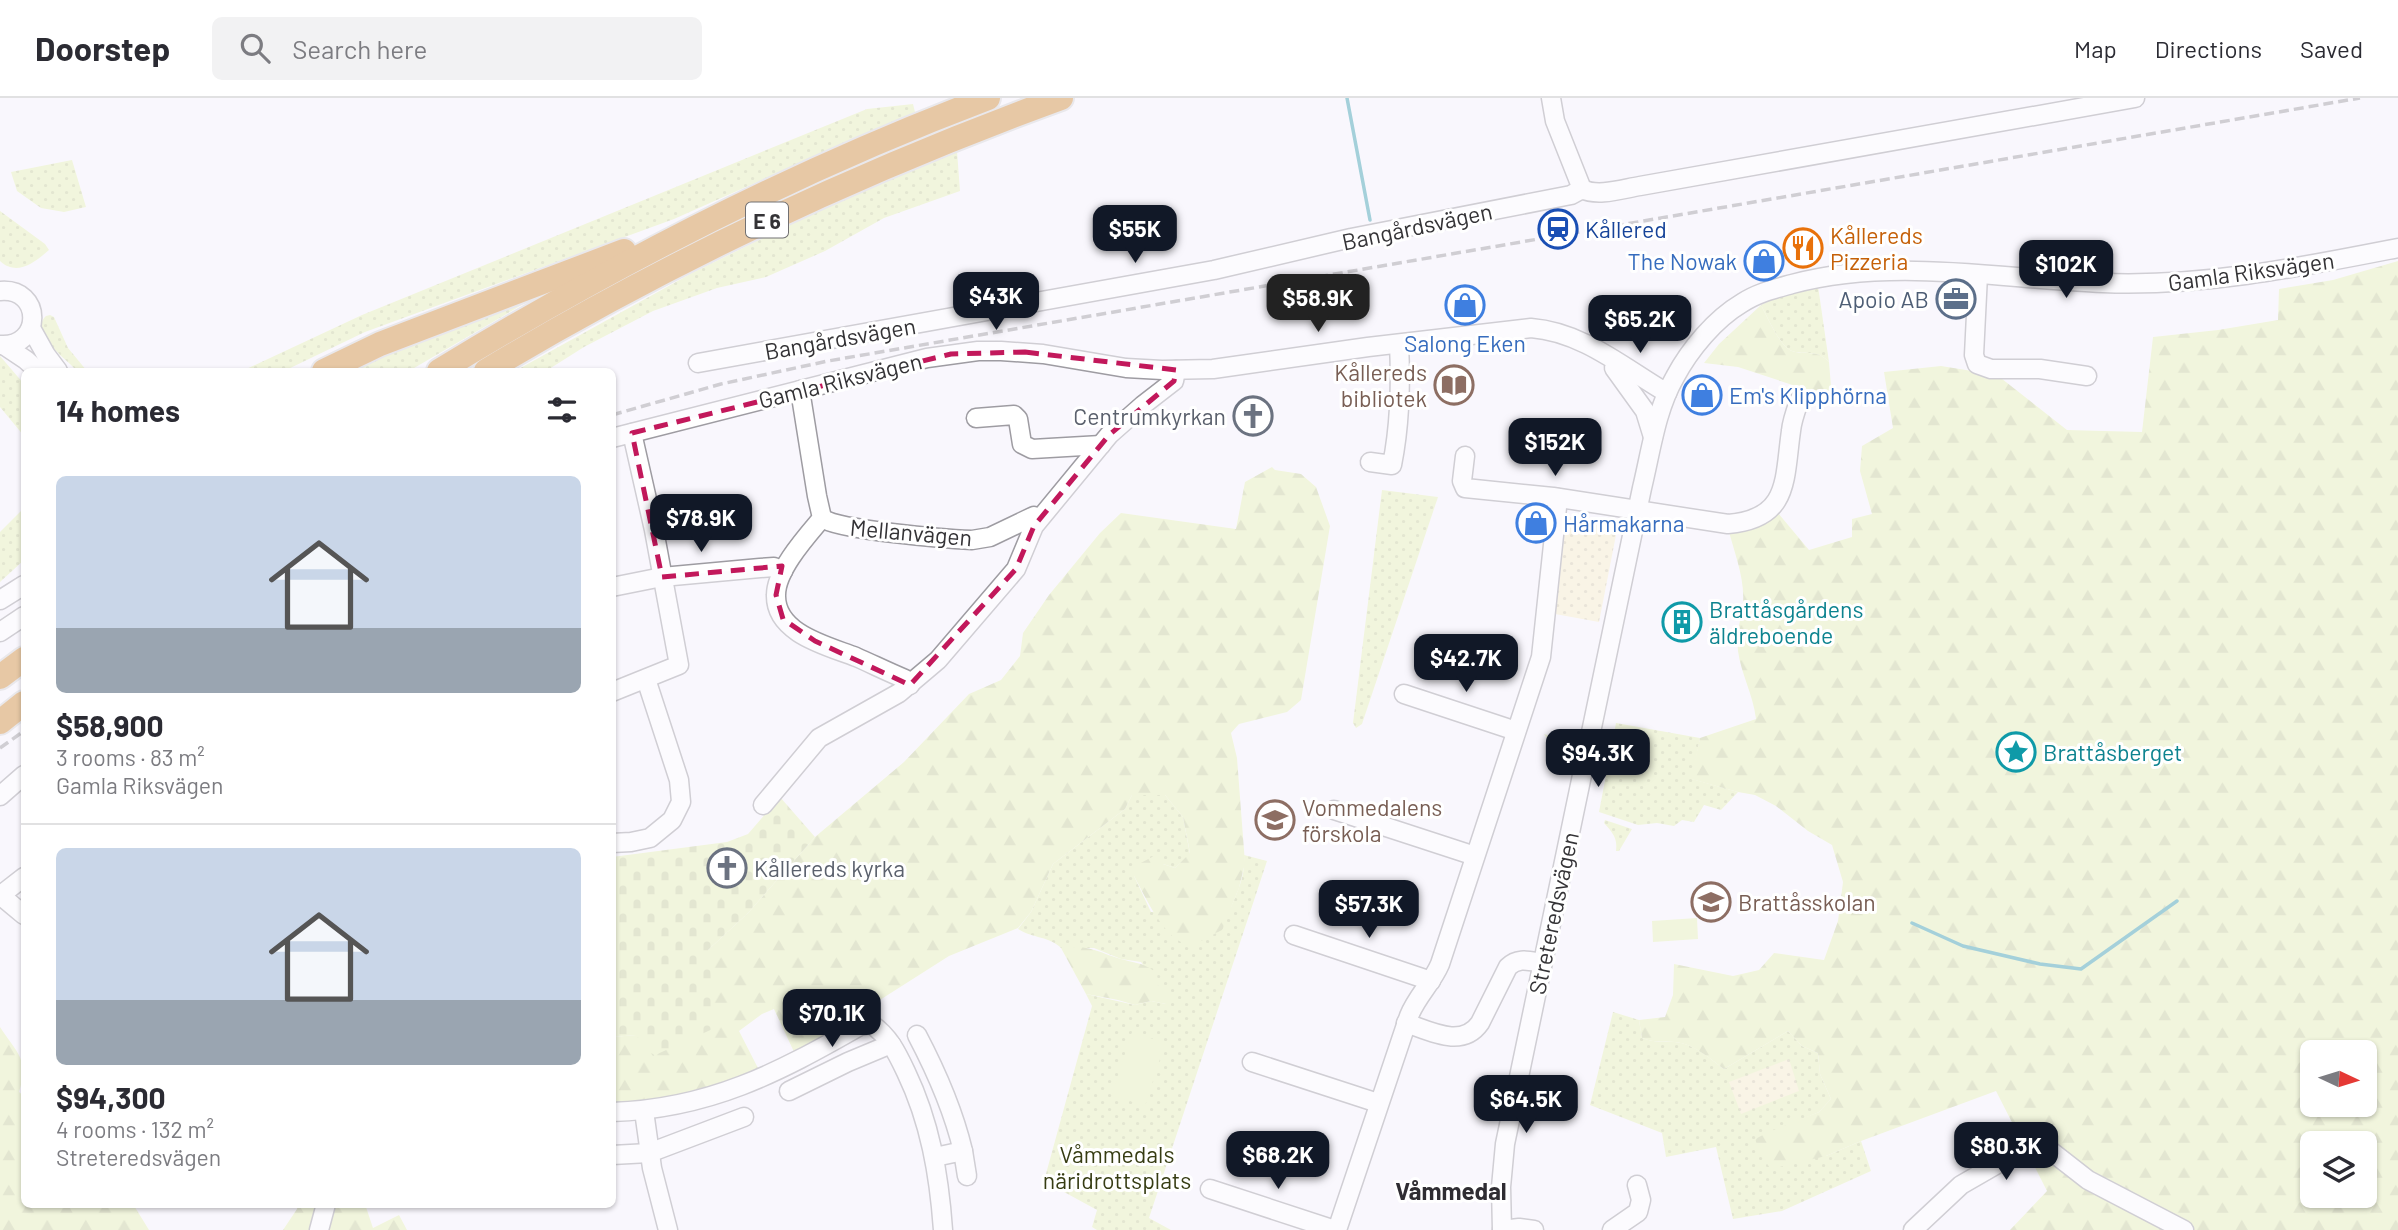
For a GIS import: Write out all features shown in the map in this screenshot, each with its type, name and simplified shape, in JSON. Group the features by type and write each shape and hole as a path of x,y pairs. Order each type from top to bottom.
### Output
{"highway":[{"name":"E 6","path":"444,368 613,272 730,212 839,160 988,98"},
{"name":"E 6","path":"491,368 633,287 738,233 850,181 1061,98"},
{"path":"330,368 380,344 730,212"},
{"path":"0,677 21,661"},
{"path":"0,705 21,690"},
{"path":"0,722 21,705"}],"street":[{"path":"1551,98 1555,121 1582,189"},
{"name":"Bangårdsvägen","path":"698,363 1214,270 1351,238 1571,195 1582,189 1589,193 1640,186 2135,98"},
{"name":"Gamla Riksvägen","path":"616,437 927,358 978,351 1025,352 1126,368 1213,369 1531,328 1568,335 1581,341 1667,393 1689,354 1708,332 1739,304 1759,294 1817,277 1876,271 2165,284 2226,278 2398,248"},
{"path":"1978,275 1974,355 1977,363 1983,368 1991,369 2040,369 2087,376"},
{"path":"2,345 22,340 31,328 33,317 29,303 21,295 3,289"},
{"path":"31,328 56,368"},
{"path":"1370,462 1392,465 1397,438 1399,344"},
{"path":"2,345 35,368"},
{"name":"Gamla Riksvägen","path":"1606,357 1645,411 1654,439"},
{"path":"763,805 819,738 877,707 910,685 938,660 1016,569 1027,539 1039,518 1120,424 1174,381 1176,370"},
{"path":"800,390 822,518 783,571 776,595 778,610 792,627 815,641 905,679 910,685"},
{"name":"Streteredsvägen","path":"1534,1230 1502,1230 1501,1187 1505,1144 1637,509 1667,393"},
{"path":"1465,456 1462,481 1465,488 1558,498 1728,524 1747,522 1763,515 1783,490 1793,418 1800,399"},
{"path":"976,418 1014,415 1018,419 1022,444 1032,449 1101,445"},
{"path":"616,689 679,665 632,433"},
{"path":"1210,1189 1336,1230 1406,1023 1420,993 1431,981 1440,964 1541,657 1558,498"},
{"name":"Mellanvägen","path":"822,518 832,524 972,540 990,537 1034,516 1039,518"},
{"path":"616,586 662,577 774,567 783,571"},
{"path":"0,600 21,587"},
{"path":"0,632 21,618"},
{"path":"616,843 650,838 676,814 681,802 681,792 646,679"},
{"path":"1404,694 1516,730"},
{"path":"0,796 21,778"},
{"path":"1334,810 1475,856"},
{"path":"21,879 1,895 21,912"},
{"path":"1294,935 1431,981"},
{"path":"1406,1023 1445,1036 1465,1036 1475,1031 1513,961 1542,963"},
{"path":"616,1112 644,1111 687,1104 746,1085 769,1076 860,1026 871,1024 883,1032 891,1044 924,1114 935,1157 943,1230"},
{"path":"917,1035 940,1079 958,1129 967,1176"},
{"path":"789,1091 891,1044"},
{"path":"1252,1062 1378,1103"},
{"path":"644,1111 649,1153 668,1230"},
{"path":"616,1155 649,1153 744,1117"},
{"path":"1913,1230 1961,1185 2020,1151 2036,1147 2047,1148 2088,1180 2184,1230"},
{"path":"935,1157 963,1151"},
{"path":"1612,1230 1638,1212 1641,1200 1637,1185"},
{"path":"319,1230 325,1208"}],"highlighted area":[{"path":"1025,352 1176,370 1174,381 1109,435 1034,526 1016,569 910,685 815,641 783,619 776,595 782,566 662,577 632,433 951,354"}],"green space":[{"path":"913,104 915,112 674,219 365,332 290,368 248,368 362,315 867,109"},
{"path":"957,151 960,191 884,218 825,251 766,277 717,288 653,311 584,347 551,368 520,368 692,273 820,210"},
{"path":"72,160 86,207 64,212 41,208 17,191 11,172"},
{"path":"0,211 45,244 49,250 26,266 6,266 0,261"},
{"path":"2398,261 2398,1230 2010,1230 2047,1191 1996,1091 1826,1156 1771,1169 1761,1156 1755,1139 1819,1112 1831,1099 1820,1074 1818,1053 1802,1046 1788,1031 1724,1069 1689,1046 1642,1038 1639,1020 1665,1017 1673,995 1674,964 1733,976 1759,970 1774,953 1824,960 1838,921 1843,882 1832,845 1808,831 1776,806 1755,795 1691,779 1700,738 1756,719 1738,651 1743,594 1741,575 1728,528 1778,513 1809,550 1852,537 1852,519 1872,514 1860,471 1862,446 1893,428 1884,372 1941,366 1997,375 2067,430 2142,432 2153,337 2278,320 2279,289 2333,280"},
{"path":"1818,286 1829,362 1820,355 1787,348 1778,338 1761,305 1781,295"},
{"path":"532,299 414,368 351,368"},
{"path":"1761,305 1778,338 1787,348 1820,355 1829,362 1832,398 1738,367 1704,363 1719,344"},
{"path":"46,316 54,317 68,348 85,368 74,368 45,337 42,323"},
{"path":"0,356 21,380 21,432 0,407"},
{"path":"1272,467 1275,470 1301,474 1316,487 1330,526 1301,700 1287,712 1239,724 1231,733 1237,758 1245,863 1239,888 1222,930 1196,943 1183,943 1165,929 1157,918 1134,876 1137,865 1154,856 1163,864 1175,868 1190,853 1183,817 1165,795 1132,795 1125,809 1053,864 1031,912 1018,928 949,956 795,1054 774,1009 762,1014 739,1031 760,1072 669,1097 616,1103 616,1037 636,1035 708,950 748,913 815,837 904,762 969,694 1001,680 1020,656 1023,633 1049,595 1100,533 1121,513 1236,529 1245,482"},
{"path":"1382,490 1438,497 1362,724 1356,728 1353,723"},
{"path":"21,511 21,563 0,582 0,532"},
{"path":"1616,723 1700,738 1692,779 1738,792 1721,810 1704,805 1694,822 1682,820 1674,826 1657,823 1638,825 1599,812"},
{"path":"1544,734 1578,745 1571,771 1561,765 1559,755"},
{"name":"Våmmedals näridrottsplats","path":"1132,795 1165,795 1183,817 1190,854 1175,868 1163,864 1134,876 1151,912 1231,907 1243,875 1244,855 1267,861 1149,1218 1171,1230 1097,1230 1092,1227 1097,1210 1044,1181 1092,1006 1086,994 1135,1005 1151,1001 1166,1004 1158,985 1141,962 1121,959 1094,948 1061,948 1018,929 1031,912 1053,864 1125,809"},
{"path":"780,797 815,837 748,913 708,950 717,1027 653,1056 636,1035 616,1037 616,856 727,842 748,834"},
{"path":"1605,820 1632,829 1619,851 1616,851 1615,839 1604,823"},
{"path":"1697,918 1698,939 1653,942 1652,921"},
{"path":"1076,947 1147,967 1157,973 1158,985 1170,993 1170,1000 1166,1004 1151,1001 1135,1005 1086,994 1061,948"},
{"path":"1613,1012 1639,1020 1642,1038 1689,1046 1724,1069 1788,1031 1802,1046 1818,1053 1820,1074 1831,1099 1819,1112 1756,1139 1826,1156 1861,1141 1871,1171 1782,1211 1733,1219 1716,1147 1666,1157 1662,1133 1590,1105"},
{"path":"0,1027 21,1060 21,1208 135,1208 149,1230 0,1230"},
{"path":"1132,1032 1165,1043 1145,1106 1112,1095"},
{"path":"366,1208 373,1228 399,1215 407,1230 283,1230 297,1209"}],"sand":[{"path":"1569,517 1612,526 1616,535 1599,622 1555,614 1566,521"},
{"path":"1789,1059 1799,1091 1741,1114 1729,1082"}],"waterway":[{"path":"1347,98 1370,220"},
{"path":"1912,923 1963,946 2040,964 2081,969 2177,901"}],"railway":[{"path":"616,414 721,384 828,361 2360,98"},
{"path":"0,748 21,733"}],"place":[{"name":"Kållered","path":"1558,229"},
{"name":"Kållereds Pizzeria","path":"1803,248"},
{"name":"The Nowak","path":"1764,261"},
{"name":"Apoio AB","path":"1956,299"},
{"name":"Salong Eken","path":"1465,305"},
{"name":"Kållereds bibliotek","path":"1454,385"},
{"name":"Em's Klipphörna","path":"1702,395"},
{"name":"Centrumkyrkan","path":"1253,416"},
{"name":"Hårmakarna","path":"1536,523"},
{"name":"Brattåsgårdens äldreboende","path":"1682,622"},
{"name":"Brattåsberget","path":"2016,752"},
{"name":"Vommedalens förskola","path":"1275,820"},
{"name":"Kållereds kyrka","path":"727,868"},
{"name":"Brattåsskolan","path":"1711,902"}],"district":[{"name":"Våmmedal","path":"1451,1190"}]}
